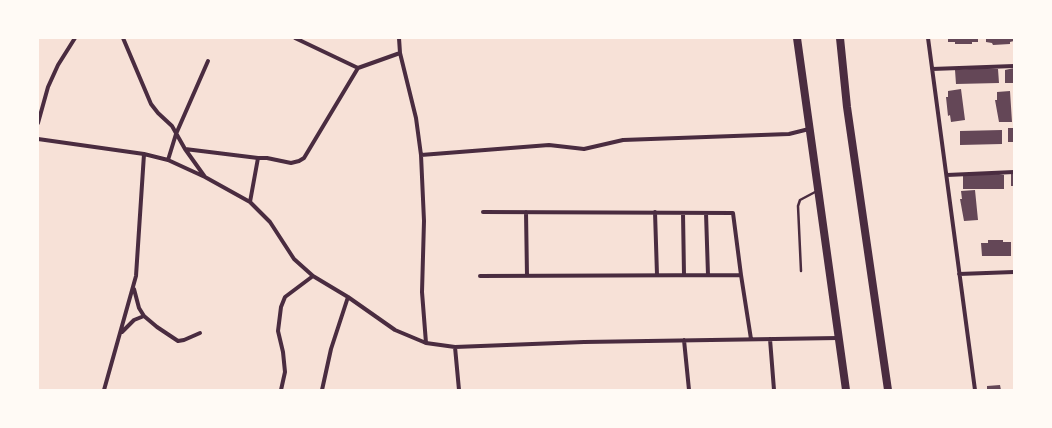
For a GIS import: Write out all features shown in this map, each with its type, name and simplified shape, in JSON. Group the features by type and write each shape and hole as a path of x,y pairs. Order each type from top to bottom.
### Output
{"main road":[{"path":"797,38 846,390"},
{"path":"840,38 847,106 888,390"}],"street":[{"path":"38,123 48,88 58,65 75,38"},
{"path":"123,38 151,104 172,126 185,149 205,177"},
{"path":"295,38 358,68"},
{"path":"399,38 400,53 416,118 421,155 424,221 422,292 426,343"},
{"path":"928,38 975,390"},
{"path":"185,149 267,158 291,163 299,161 304,158 358,68 400,53"},
{"path":"168,160 176,134 208,61"},
{"path":"932,69 1014,66"},
{"path":"421,155 549,145 584,149 623,140 789,134 809,129"},
{"path":"38,139 144,154 168,160 205,177 250,202 262,211 294,259 313,276 348,297 395,330 426,343 456,347 584,342 838,338"},
{"path":"105,390 136,276 144,154"},
{"path":"250,202 258,158"},
{"path":"947,175 1014,172"},
{"path":"483,212 733,213 751,339"},
{"path":"526,212 528,276"},
{"path":"655,212 657,275"},
{"path":"683,212 684,275"},
{"path":"706,213 708,275"},
{"path":"959,274 1014,272"},
{"path":"480,276 741,275"},
{"path":"281,390 285,372 283,352 278,331 281,306 285,297 313,276"},
{"path":"133,286 136,301 144,316 178,340 184,340 200,333"},
{"path":"322,390 331,349 348,297"},
{"path":"120,334 134,320 144,316"},
{"path":"770,339 774,390"},
{"path":"684,340 689,390"},
{"path":"456,347 459,390"}],"lane":[{"path":"801,271 798,206 800,200 818,191"}],"building":[{"path":"948,38 978,38 978,42 972,42 972,44 955,44 955,42 948,42"},
{"path":"986,38 1014,38 1014,41 1010,42 1010,44 993,45 992,43 986,42"},
{"path":"984,68 998,69 999,83 956,84 955,70"},
{"path":"1014,68 1014,83 1005,83 1005,70"},
{"path":"961,89 965,120 951,122 950,115 948,116 946,97 948,97 948,91"},
{"path":"1010,91 1012,122 999,122 995,100 997,100 997,92"},
{"path":"1008,128 1014,128 1014,142 1008,142"},
{"path":"1002,130 1002,144 960,145 960,131"},
{"path":"1011,172 1014,172 1014,186 1011,186"},
{"path":"963,175 1004,175 1004,189 963,189"},
{"path":"975,190 978,220 964,221 960,199 962,199 961,191"},
{"path":"988,240 1003,240 1003,242 1011,242 1011,256 982,256 981,243 988,243"},
{"path":"1000,385 1001,390 987,390 987,386"}]}
